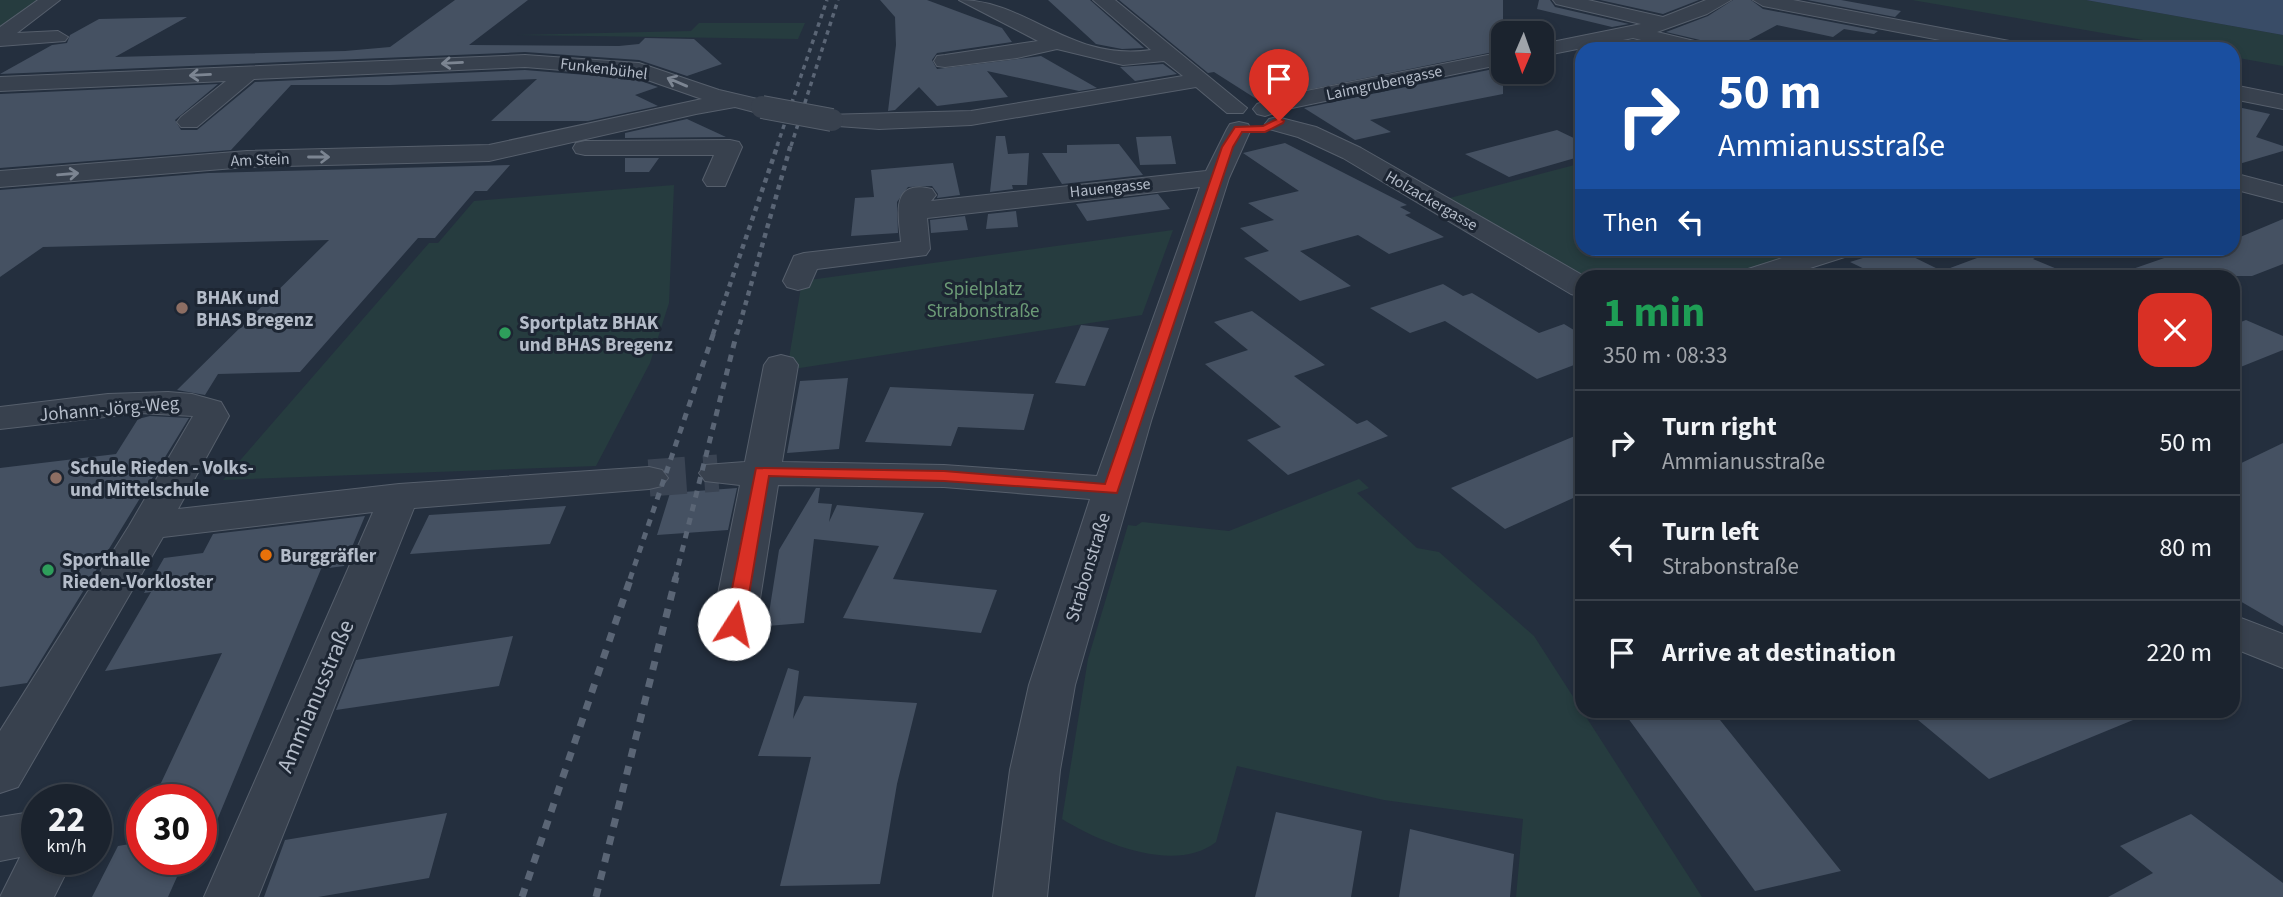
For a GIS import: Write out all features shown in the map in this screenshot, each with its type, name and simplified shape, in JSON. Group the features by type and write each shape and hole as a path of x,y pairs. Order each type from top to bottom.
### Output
{"street":[{"path":"0,38 50,0"},
{"path":"969,0 1061,42 1108,57 1122,59 1167,54"},
{"path":"1103,0 1199,80 1237,119 1256,130 1271,117"},
{"path":"1563,0 1662,23"},
{"path":"1582,42 1662,23 1696,12 1721,0"},
{"path":"1763,0 1983,42"},
{"path":"997,34 1038,31"},
{"path":"1632,32 1674,42"},
{"path":"0,38 58,37"},
{"path":"945,61 1017,52 1061,42"},
{"path":"1554,48 1575,43"},
{"path":"1058,67 1108,57"},
{"name":"Laimgrubengasse","path":"1271,117 1281,103 1491,60"},
{"name":"Funkenbühel","path":"0,84 503,61 572,63 650,72 752,105 832,120 885,124 939,123 1057,106 1199,80"},
{"path":"189,122 250,72"},
{"path":"2240,93 2283,102"},
{"path":"915,108 937,111 1030,103 1057,106"},
{"name":"Am Stein","path":"521,148 692,108 752,105"},
{"name":"Holzackergasse","path":"1271,117 1352,153 1575,284"},
{"name":"Strabonstraße","path":"1020,897 1035,770 1052,685 1111,489 1237,119"},
{"name":"Am Stein","path":"0,179 228,160 438,156 521,148 730,147 716,180"},
{"path":"204,184 228,160"},
{"name":"Hauengasse","path":"801,272 916,249 911,201 923,195 1004,199 1216,178"},
{"path":"2240,183 2283,194"},
{"path":"1775,270 1818,256"},
{"path":"734,624 781,365"},
{"name":"Johann-Jörg-Weg","path":"0,418 165,401 191,402 209,409 208,425 149,526"},
{"path":"718,473 762,471 944,476 1111,489"},
{"path":"0,773 149,526 267,509 399,496 649,478"},
{"name":"Ammianusstraße","path":"231,897 399,496"},
{"path":"2240,632 2283,652"},
{"path":"0,839 21,836"},
{"path":"26,897 38,875"}],"green space":[{"path":"0,0 51,0 0,35"},
{"path":"1912,0 2086,0 2283,35 2283,66 2240,58 2240,42 2155,42"},
{"path":"699,23 805,23 798,39 516,35 691,31"},
{"path":"1575,165 1575,256 1803,256 1757,270 1575,272 1446,199"},
{"name":"Sportplatz BHAK und BHAS Bregenz","path":"674,185 669,303 650,363 596,466 223,480 429,243 438,243 474,201"},
{"name":"Spielplatz Strabonstraße","path":"1173,230 1142,315 787,370 802,281"},
{"path":"1359,479 1369,488 1357,493 1417,548 1439,552 1534,636 1575,700 1575,718 1587,718 1702,897 1516,897 1523,819 1384,800 1237,766 1216,842 1199,851 1180,855 1138,852 1097,837 1062,819 1088,659 1128,525 1136,526 1142,522 1229,531"}],"water":[{"path":"2086,0 2283,0 2283,35"}],"building":[{"path":"455,0 528,0 469,45 619,46 639,44 645,38 694,39 722,64 687,76 639,60 525,52 0,74 52,45 67,43 70,35 99,19 187,17 115,57 345,51 390,47"},
{"path":"880,0 927,0 1002,28 1012,42 937,53 932,60 937,69 1041,56 1097,88 1079,91 987,71 1008,97 937,106 919,87 895,110 888,111 896,45 895,17"},
{"path":"1048,0 1090,0 1144,48 1122,49 1096,44"},
{"path":"1119,0 1503,0 1503,21 1491,21 1491,52 1258,100 1214,72 1208,73"},
{"path":"1539,0 1550,0 1555,7 1629,24 1612,27 1537,9"},
{"path":"1600,0 1699,0 1663,14"},
{"path":"1733,0 1751,0 1763,9 1878,31 1874,34 1844,29 1833,37 1777,25 1745,42 1708,42 1666,32 1708,16"},
{"path":"1807,0 1841,0 1901,11 1895,17"},
{"path":"1163,64 1177,74 1135,81 1120,67"},
{"path":"1491,69 1491,84 1503,84 1503,94 1370,120 1391,132 1355,140 1304,108"},
{"path":"525,70 635,79 658,87 635,95 658,106 588,121 491,121 537,79 390,85 291,85 231,150 0,168 0,94 218,84 175,120 181,130 197,130 255,82"},
{"path":"2240,108 2270,114 2256,137 2283,146 2283,151 2240,164"},
{"path":"687,119 726,137 625,138 625,133"},
{"path":"1557,130 1575,139 1575,158 1509,177 1465,154"},
{"path":"996,136 1005,136 1008,154 1029,153 1027,185 1012,185 1013,189 990,192"},
{"path":"1171,136 1176,164 1140,165 1136,137"},
{"path":"1285,143 1407,205 1400,207 1411,213 1405,215 1444,237 1389,254 1358,235 1300,251 1351,286 1300,301 1244,258 1269,251 1240,228 1274,220 1248,203 1299,191 1243,153"},
{"path":"1119,144 1143,175 1062,184 1042,153 1067,153 1067,145"},
{"path":"625,158 659,158 649,172 625,172"},
{"path":"953,163 960,195 937,198 938,194 932,186 908,187 897,202 898,233 851,236 855,198 874,197 871,170"},
{"path":"510,165 487,191 475,191 435,238 418,238 300,372 218,374 205,395 177,390 329,240 43,247 0,277 0,190 208,173"},
{"path":"1158,194 1170,209 1087,221 1076,204"},
{"path":"1016,211 1018,227 986,229 988,214"},
{"path":"965,216 968,230 931,233 930,220"},
{"path":"2283,219 2283,264 2252,276 2240,276 2240,270 2130,270 2170,256 2240,256 2240,237"},
{"path":"1869,256 1911,256 1940,270 1867,270 1850,262"},
{"path":"1982,256 2038,256 2033,259 2060,270 1945,270"},
{"path":"1443,284 1463,296 1472,293 1539,333 1564,324 1575,331 1575,365 1537,379 1445,321 1410,333 1370,308"},
{"path":"1252,311 1325,365 1294,376 1357,424 1367,420 1388,436 1288,475 1247,440 1281,427 1205,364 1248,350 1214,322"},
{"path":"2246,320 2283,336 2283,350 2240,367 2240,322"},
{"path":"1081,325 1109,328 1085,386 1055,383"},
{"path":"848,378 839,449 787,453 800,381"},
{"path":"890,387 1034,394 1024,430 958,427 951,446 865,442"},
{"name":"Sporthalle Rieden-Vorkloster","path":"150,416 189,418 27,683 0,687 0,468 116,454 138,419"},
{"path":"1575,436 1575,497 1505,529 1451,488"},
{"path":"2283,443 2283,626 2240,601 2240,464"},
{"path":"737,488 728,530 657,535 670,493"},
{"path":"816,488 820,488 818,503 832,504 829,522 837,505 924,513 893,579 997,590 981,633 843,618 879,546 814,539 804,623 767,626 779,550"},
{"path":"566,506 550,544 410,554 429,515"},
{"path":"365,516 344,566 321,569 217,820 217,784 161,784 222,653 105,671 151,592 144,593 164,558 203,553 213,534"},
{"path":"513,636 499,686 336,710 356,660"},
{"path":"788,668 799,671 793,719 804,696 917,703 897,784 880,884 780,886 811,757 758,756"},
{"path":"1628,718 1718,718 1841,871 1755,891"},
{"path":"1916,718 2138,718 1989,779"},
{"path":"1276,812 1362,831 1351,897 1255,897"},
{"path":"447,813 429,878 318,897 264,897 285,840"},
{"path":"2191,814 2283,883 2283,897 2108,897 2153,873 2120,846"},
{"path":"1410,829 1514,854 1510,897 1399,897"},
{"path":"126,845 126,875 178,875 168,897 92,897 103,875 112,875 112,858 118,846"}],"tunnel":[{"path":"649,478 718,473"}],"railway":[{"path":"777,146 827,0"},
{"path":"791,146 838,0"},
{"path":"713,334 778,144"},
{"path":"737,334 791,144"},
{"path":"630,579 714,332"},
{"path":"675,579 737,332"},
{"path":"522,897 631,577"},
{"path":"596,897 676,577"}],"place":[{"name":"BHAK und BHAS Bregenz","path":"182,308"},
{"name":"Sportplatz BHAK und BHAS Bregenz","path":"505,333"},
{"name":"Schule Rieden - Volks- und Mittelschule","path":"56,478"},
{"name":"Burggräfler","path":"266,555"},
{"name":"Sporthalle Rieden-Vorkloster","path":"48,570"}],"route":[{"path":"734,624 762,471 944,476 1111,489 1227,147 1239,129 1265,129 1279,121"}]}
